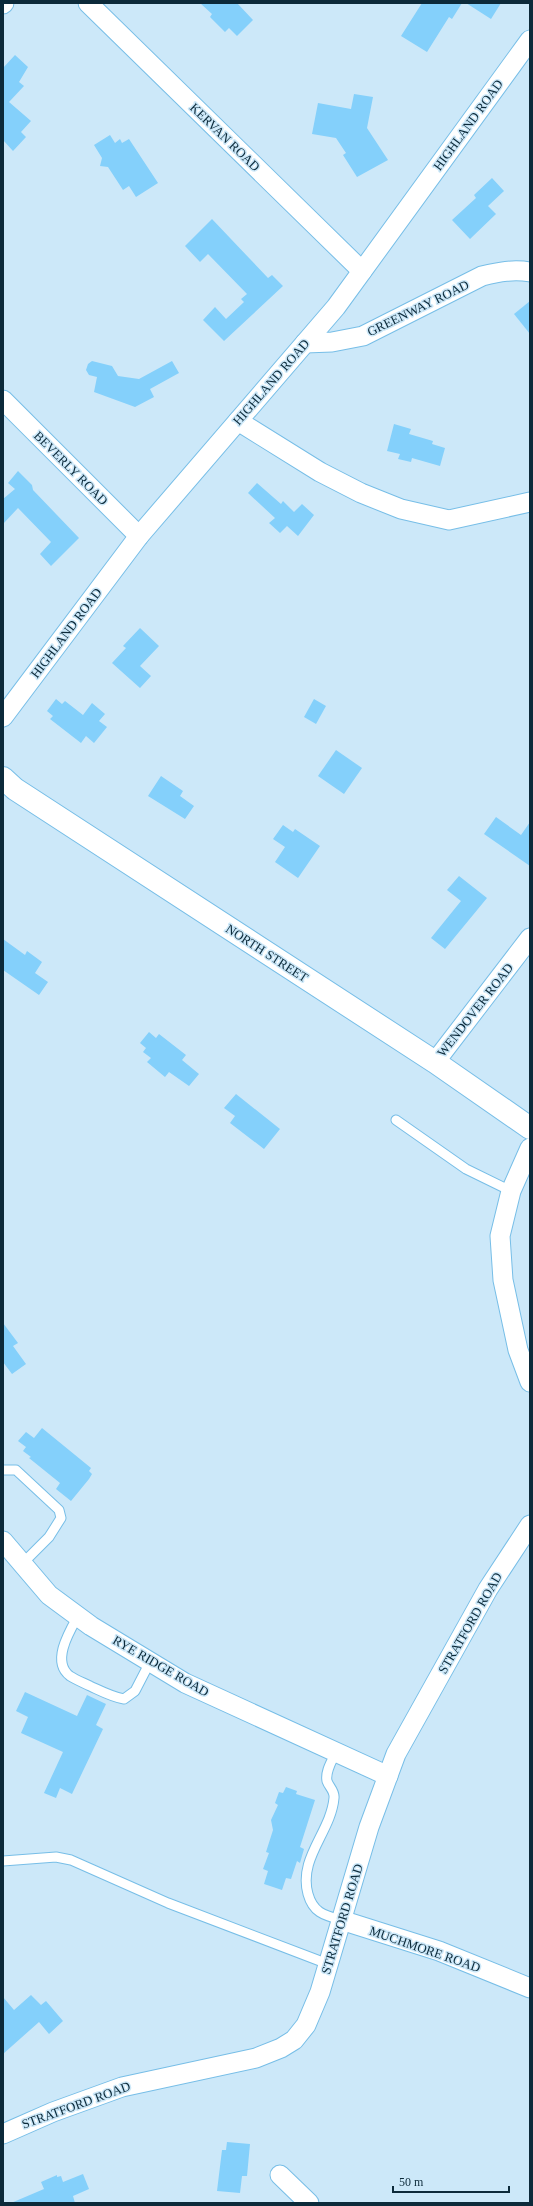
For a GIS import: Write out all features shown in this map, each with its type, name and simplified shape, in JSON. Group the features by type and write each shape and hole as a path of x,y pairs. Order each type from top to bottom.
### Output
{"main road":[{"name":"NORTH STREET","path":"3,778 15,789 435,1062 530,1128"}],"street":[{"name":"KERVAN ROAD","path":"88,3 362,271"},
{"name":"HIGHLAND ROAD","path":"3,717 138,536 336,307 530,40"},
{"name":"GREENWAY ROAD","path":"305,343 332,342 363,336 482,276 509,270 530,272"},
{"name":"BEVERLY ROAD","path":"3,400 138,536"},
{"path":"238,421 320,472 361,493 401,508 449,520 530,502"},
{"name":"WENDOVER ROAD","path":"435,1062 530,938"},
{"path":"530,1148 511,1191 500,1236 503,1280 518,1350 530,1382"},
{"name":"STRATFORD ROAD","path":"3,2134 53,2112 122,2087 197,2069 256,2058 281,2048 294,2040 306,2025 320,1992 369,1827 396,1754 484,1595 530,1525"},
{"name":"RYE RIDGE ROAD","path":"3,1541 48,1595 150,1662 185,1683 388,1776"},
{"name":"MUCHMORE ROAD","path":"341,1920 439,1951 530,1988"},
{"path":"280,2175 309,2203"}],"lane":[{"path":"396,1120 466,1169 511,1191"},
{"path":"3,1470 16,1470 59,1510 61,1518 49,1537 22,1564"},
{"path":"78,1616 64,1642 62,1659 64,1670 70,1676 114,1697 124,1699 135,1691 150,1662"},
{"path":"336,1752 327,1774 327,1781 334,1798 329,1816 314,1846 305,1873 310,1904 316,1911 341,1920"},
{"path":"3,1861 56,1857 71,1860 168,1904 328,1964"}],"building":[{"path":"200,3 237,3 253,20 237,36 229,28 225,32 210,17 212,14"},
{"path":"422,3 462,3 452,19 449,17 427,52 401,36"},
{"path":"466,3 501,3 491,19"},
{"path":"15,55 28,67 19,82 24,86 9,102 31,121 21,132 26,137 13,151 3,140 3,68"},
{"path":"354,94 373,97 367,128 388,160 357,177 343,155 346,153 336,138 312,134 318,103 351,109"},
{"path":"110,135 115,143 120,139 122,143 129,139 158,183 136,197 129,186 123,190 108,167 100,166 102,158 94,145"},
{"path":"492,178 504,191 488,206 496,214 470,239 452,220 476,198 474,195"},
{"path":"212,219 268,278 272,275 283,286 224,341 203,320 215,307 226,319 244,302 241,299 247,294 208,254 200,262 185,246"},
{"path":"530,301 530,334 514,314"},
{"path":"92,361 112,366 118,376 139,379 172,361 179,373 150,389 154,397 135,407 94,392 97,377 89,375 86,370 88,364"},
{"path":"394,424 411,429 409,434 433,441 432,444 445,448 440,466 412,458 411,462 398,459 400,454 387,451"},
{"path":"18,471 32,485 33,490 79,538 51,566 40,554 51,542 18,508 3,524 3,499 15,489 8,483"},
{"path":"257,483 281,504 283,501 294,512 302,504 314,515 298,536 287,526 280,533 269,523 275,518 248,493"},
{"path":"140,628 159,646 140,666 151,676 140,688 112,663 126,648 123,646"},
{"path":"56,699 62,704 65,701 83,715 92,703 105,714 99,721 107,727 94,743 86,736 81,743 50,719 53,716 47,711"},
{"path":"314,699 326,706 316,724 304,717"},
{"path":"336,750 362,768 344,794 318,776"},
{"path":"161,776 183,791 180,796 194,806 185,819 148,796"},
{"path":"496,817 521,835 530,822 530,866 484,834"},
{"path":"283,825 293,832 295,829 320,846 298,878 275,862 285,847 273,839"},
{"path":"459,876 487,898 445,949 431,938 461,901 447,890"},
{"path":"3,939 25,955 27,951 42,962 35,973 48,982 39,995 3,970"},
{"path":"149,1032 156,1038 159,1034 186,1055 182,1060 199,1074 189,1086 169,1072 165,1077 147,1062 151,1058 143,1052 146,1048 140,1043"},
{"path":"236,1094 280,1129 264,1149 230,1123 235,1116 224,1108"},
{"path":"3,1323 18,1343 13,1346 26,1364 12,1374 3,1362"},
{"path":"42,1428 91,1468 89,1471 92,1474 89,1479 71,1501 56,1489 60,1483 29,1458 31,1457 23,1451 26,1447 18,1441 26,1432 34,1438"},
{"path":"25,1692 77,1716 87,1695 106,1704 96,1725 103,1729 72,1794 60,1788 56,1798 44,1793 63,1752 21,1733 28,1717 16,1711"},
{"path":"286,1787 297,1791 296,1794 315,1800 300,1847 304,1849 300,1863 297,1861 291,1879 286,1878 282,1890 264,1884 268,1871 263,1869 269,1853 266,1852 273,1830 271,1820 278,1805 275,1803 279,1792 283,1793"},
{"path":"31,1995 41,2005 46,2001 63,2021 49,2034 39,2022 3,2054 3,1997 14,2010"},
{"path":"227,2142 250,2144 247,2176 242,2176 240,2193 217,2191 222,2150 226,2150"},
{"path":"83,2174 89,2189 73,2196 75,2203 11,2203 44,2189 41,2182 57,2175 57,2177 61,2176 63,2182"}]}
